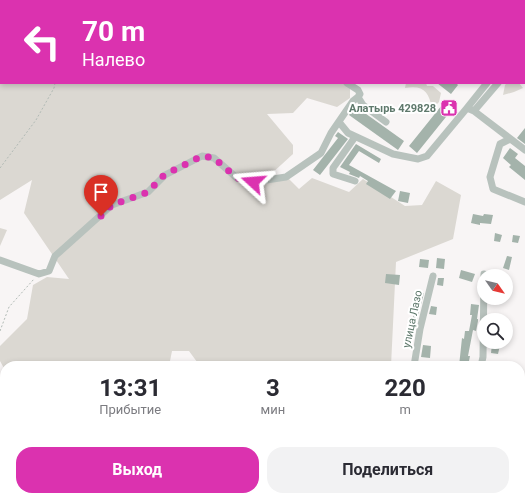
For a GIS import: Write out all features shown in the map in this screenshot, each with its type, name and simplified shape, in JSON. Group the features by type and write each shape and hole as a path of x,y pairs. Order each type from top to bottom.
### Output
{"street":[{"path":"0,260 39,274 49,270 55,256 112,205 148,192 164,175 202,156 214,158 237,178 248,181 253,182 286,177 321,153 331,133 353,101 360,94 358,90 349,84"},
{"path":"339,122 348,133 394,154 418,159 427,156 486,84"},
{"path":"474,111 497,84"},
{"path":"358,97 363,105 386,122"},
{"path":"467,108 474,111 525,150"},
{"path":"355,136 333,168 333,174 355,181"},
{"path":"510,139 500,144 490,177 493,189 525,202"},
{"name":"улица Лазо","path":"415,361 420,329 433,276"},
{"path":"483,361 484,357 484,305"}],"path":[{"path":"0,168 36,120 55,84"},
{"path":"0,331 9,307 39,274"}],"shaded area":[{"path":"0,84 346,84 350,87 350,98 337,107 307,98 293,113 267,114 293,145 293,154 270,175 286,176 299,189 312,178 349,192 363,179 405,206 422,205 436,181 461,195 453,239 396,262 391,361 196,361 189,351 172,351 170,361 0,361 0,346 27,319 33,285 47,277 69,279 24,213 32,180 0,200"},
{"path":"406,84 426,84 427,86 433,86 441,93 439,102 432,109 429,98 424,91 416,87 405,88"},
{"path":"520,84 523,88 503,95 505,85"},
{"path":"0,228 7,230 0,246"}],"building":[{"path":"438,84 457,84 458,85 451,94"},
{"path":"446,100 454,107 417,153 409,146"},
{"path":"355,106 404,141 398,150 349,115"},
{"path":"525,128 525,144 517,138"},
{"path":"338,132 348,139 320,175 313,170 338,138 335,136"},
{"path":"356,144 381,159 379,163 359,151 349,165 396,191 390,199 366,184 368,181 360,176 359,178 349,174 350,172 340,167"},
{"path":"510,148 518,154 515,158 525,166 525,180 509,167 511,165 503,158"},
{"path":"400,191 410,193 408,203 398,201"},
{"path":"473,214 483,216 484,214 493,215 491,224 480,223 480,225 471,223"},
{"path":"495,233 502,235 500,242 494,241"},
{"path":"513,235 520,236 518,243 512,242"},
{"path":"507,256 512,257 509,269 503,268"},
{"path":"437,258 445,259 444,269 436,268"},
{"path":"420,259 429,260 428,268 419,267"},
{"path":"461,270 475,274 472,282 459,278"},
{"path":"386,274 400,275 399,285 385,283"},
{"path":"438,278 444,278 443,286 437,285"},
{"path":"415,292 424,293 417,320 413,319 415,301 413,301"},
{"path":"471,304 479,305 476,331 473,330 468,356 470,356 469,361 460,361 462,338 464,339 465,331 469,331 472,315 470,315"},
{"path":"431,306 437,307 436,315 429,314"},
{"path":"423,345 431,346 430,358 421,357"},
{"path":"491,349 499,349 498,354 491,353"}],"place":[{"name":"Алатырь 429828","path":"449,108"}],"route":[{"path":"101,216 112,205 148,192 164,175 202,156 214,158 237,178 253,182"}]}
